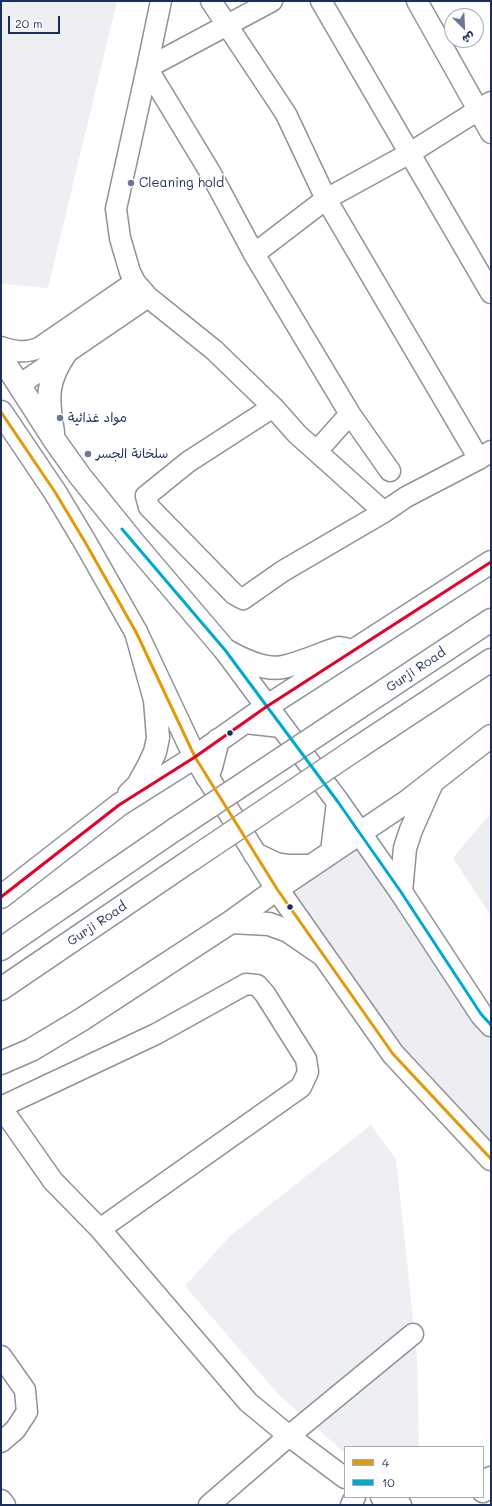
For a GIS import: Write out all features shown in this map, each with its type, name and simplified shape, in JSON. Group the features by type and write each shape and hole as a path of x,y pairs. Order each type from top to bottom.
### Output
{"main road":[{"path":"55,441 48,406 49,391 52,377 58,363 67,351"},
{"path":"1,357 55,441 113,517 225,650 338,802 481,1014 491,1025"},
{"path":"3,418 55,492 85,542 136,632 195,756 277,889 393,1054 491,1159"},
{"path":"1,897 119,805 195,756 266,707 491,562"},
{"name":"Gurji Road","path":"1,949 174,830 491,620"},
{"path":"119,805 138,785 155,752 158,738 156,700 136,632"},
{"path":"225,650 243,660 267,667 282,667 339,648 354,650"},
{"name":"Gurji Road","path":"1,989 359,747 491,660"},
{"path":"245,722 281,726"},
{"path":"1,1063 31,1050 81,1020 231,922 310,866 409,800 491,736"},
{"path":"207,777 218,740"},
{"path":"400,892 405,848 411,830 432,783"},
{"path":"332,852 338,802"},
{"path":"255,854 276,864 289,866 310,866"},
{"path":"231,922 269,924 288,931 323,955"},
{"path":"484,1489 491,1478"}],"street":[{"path":"161,1 116,209 124,255 142,289 214,350 273,407 297,434 384,512"},
{"path":"212,1 286,114 326,199 485,455 406,497 384,512 284,571 243,599 234,594 149,507 146,496 188,462 273,407"},
{"path":"147,68 228,26 272,1"},
{"path":"321,1 491,292"},
{"path":"417,1 485,106 491,133"},
{"path":"147,68 210,172 254,254 350,414 390,471"},
{"path":"254,254 326,199 410,154 485,106"},
{"path":"1,347 19,352 39,348 142,289"},
{"path":"19,384 67,351 142,289"},
{"path":"317,451 350,414"},
{"path":"100,1229 301,1087 308,1072 306,1059 265,994 257,985 246,984 156,1034 1,1107 53,1181 100,1229 248,1402 289,1436 344,1477"},
{"path":"209,1505 289,1436 412,1334"},
{"path":"1,1356 25,1390 27,1412 15,1430 1,1442"},
{"path":"384,1498 401,1505"},
{"path":"1,1500 5,1505"}],"shaded area":[{"path":"1,1 117,1 48,288 1,284"},
{"path":"491,813 491,916 453,858"},
{"path":"356,849 491,1037 491,1151 428,1087 292,894"},
{"path":"371,1125 396,1159 417,1356 419,1446 344,1446 344,1452 279,1395 185,1286 229,1237"}],"transit line":[{"name":"4","path":"1,412 55,492 85,542 136,632 195,757 277,889 393,1054 491,1159"},
{"name":"10","path":"122,529 225,650 338,802 401,892 481,1014 491,1025"},
{"path":"1,897 119,805 195,757 266,707 491,562"}],"place":[{"name":"Cleaning hold","path":"131,183"},
{"name":"مواد غذائية","path":"60,418"},
{"name":"سلخانة الجسر","path":"88,454"}]}
